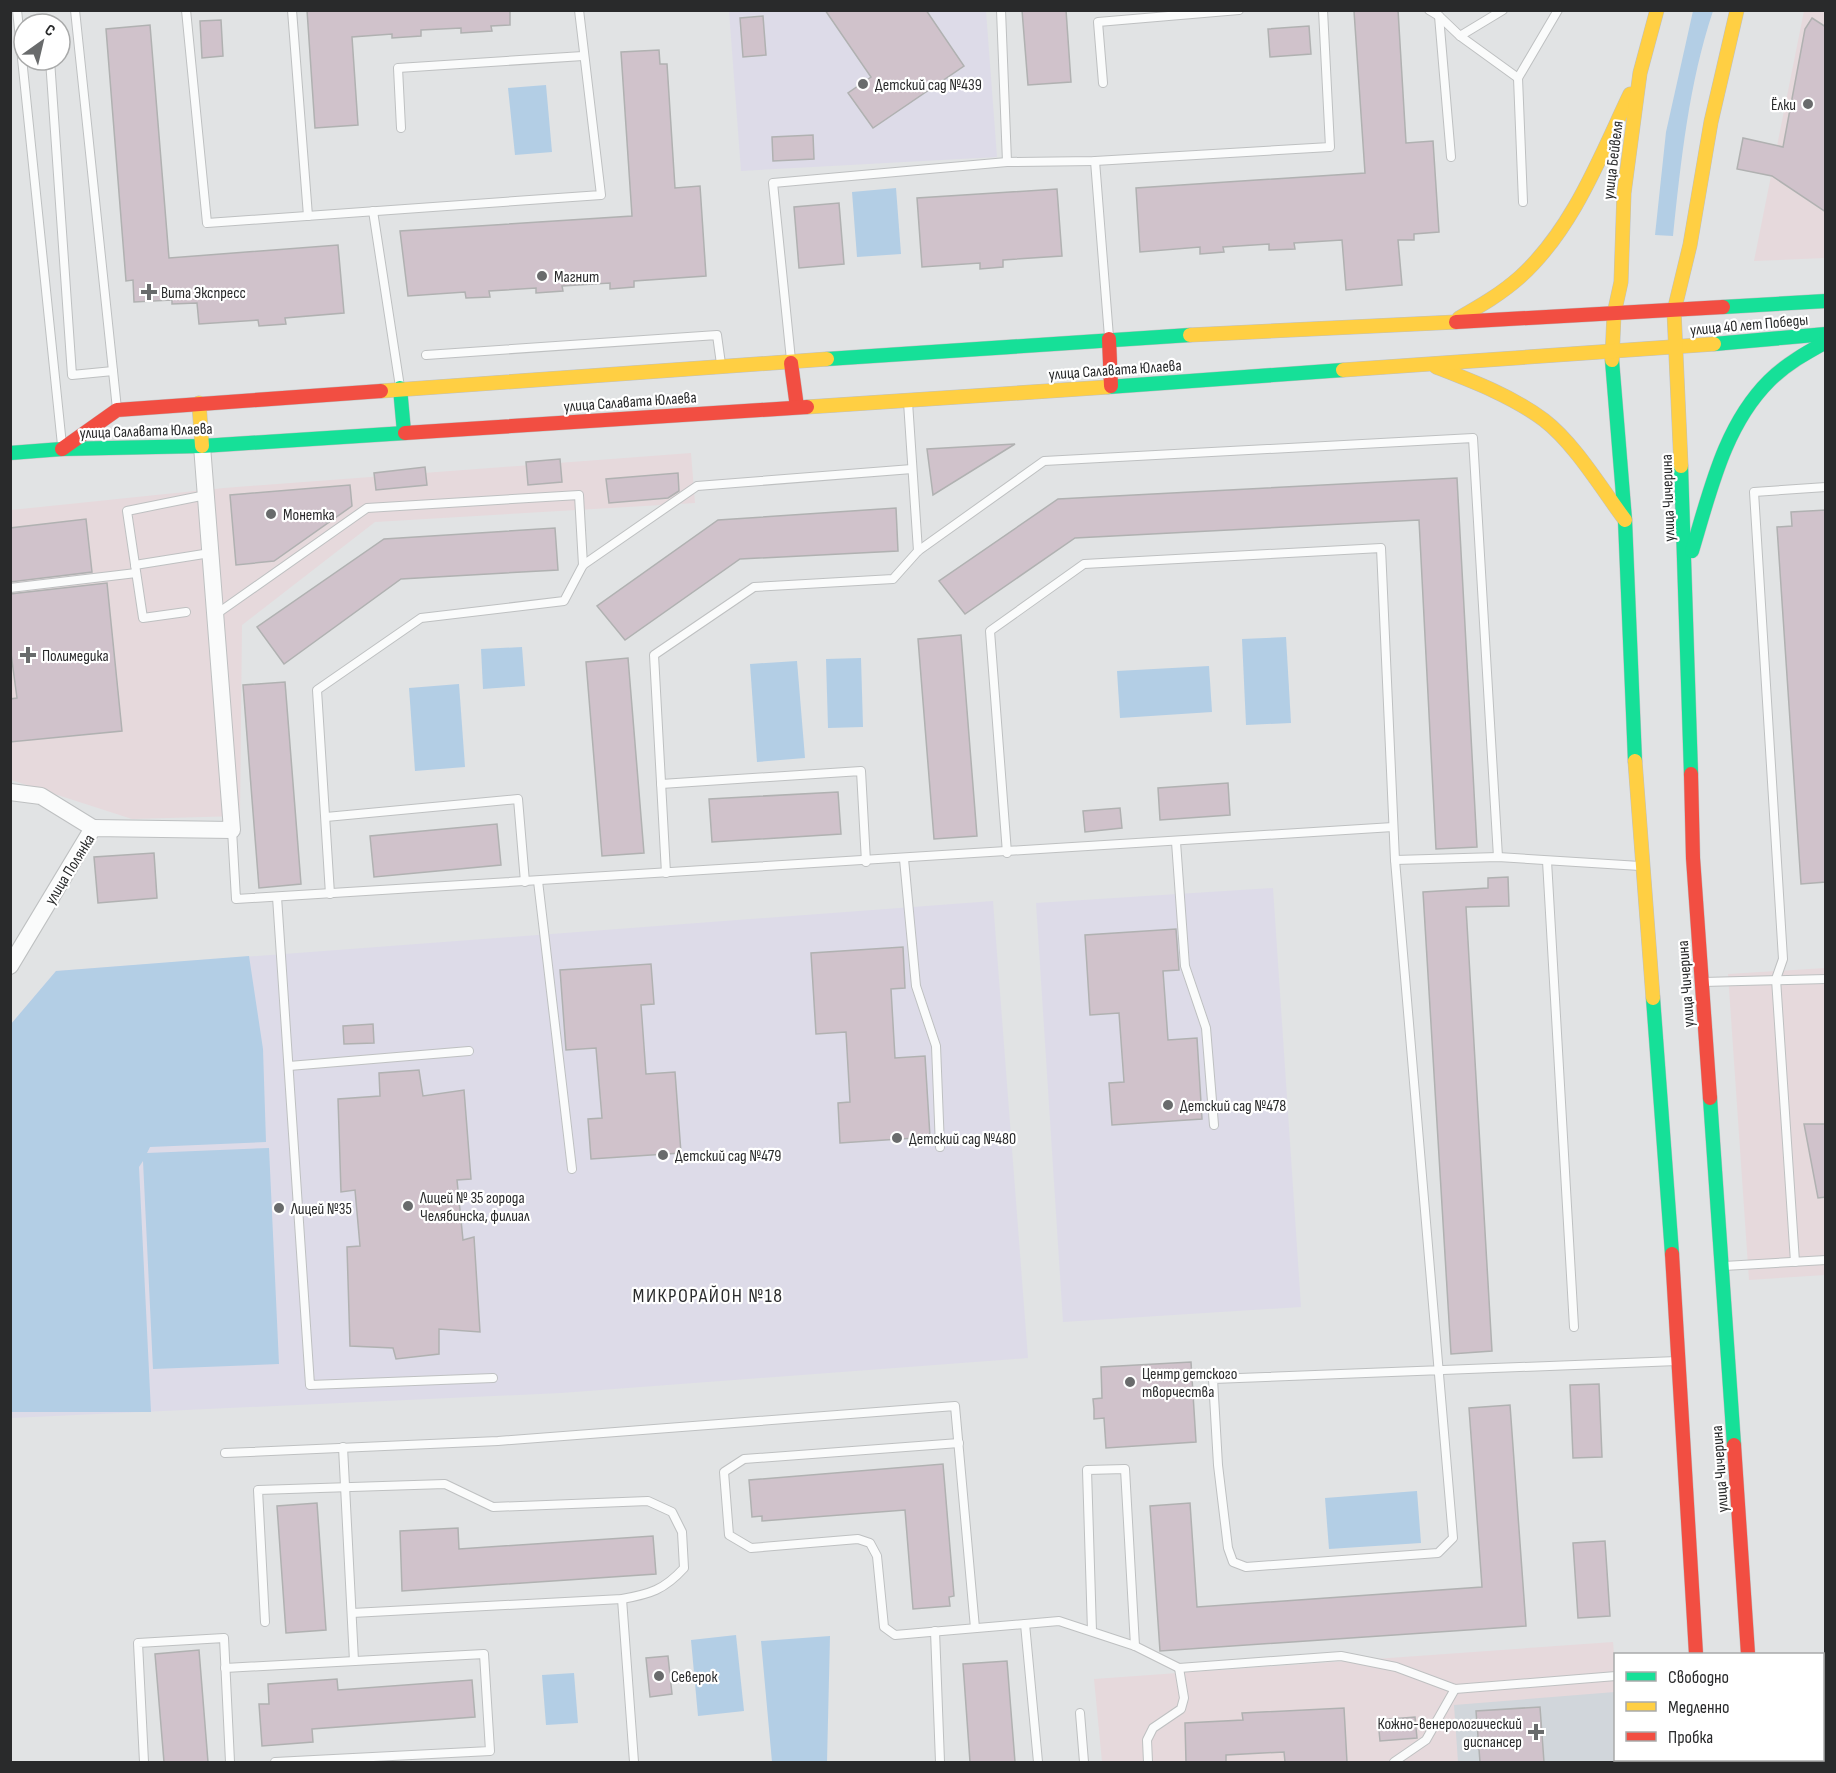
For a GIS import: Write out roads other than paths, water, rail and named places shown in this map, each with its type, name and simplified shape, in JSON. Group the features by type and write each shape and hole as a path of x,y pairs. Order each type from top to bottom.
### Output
{"street":[{"name":"улица Бейвеля","path":"1614,314 1621,282 1624,193 1640,73 1657,10"},
{"path":"1674,311 1690,245 1711,122 1737,10"},
{"path":"1451,322 1489,304 1527,272 1572,215 1640,73"},
{"name":"улица Салавата Юлаева","path":"62,449 117,410 199,403 1109,339 1674,311 1826,301"},
{"name":"улица Чичерина","path":"1674,311 1686,568 1693,858 1748,1653"},
{"name":"улица Чичерина","path":"1614,314 1611,350 1625,520 1631,707 1679,1361 1696,1653"},
{"name":"улица 40 лет Победы","path":"1675,347 1826,334"},
{"path":"1109,339 1111,386"},
{"path":"1686,568 1728,438 1742,411 1804,352 1826,342"},
{"name":"улица Салавата Юлаева","path":"62,449 202,446 1675,347"},
{"path":"791,363 797,407"},
{"path":"1429,365 1485,386 1544,420 1579,458 1625,520"},
{"path":"400,388 404,432"},
{"path":"199,403 232,830"},
{"path":"10,453 62,449"},
{"path":"10,792 41,796 93,828"},
{"name":"улица Полянка","path":"10,966 93,828 232,830"}],"lane":[{"path":"75,10 117,410"},
{"path":"186,10 207,223 601,195 579,10"},
{"path":"292,10 308,216"},
{"path":"1001,10 1007,162"},
{"path":"1103,83 1098,22 1239,10"},
{"path":"791,363 773,183 1007,162 1095,160 1330,147 1323,10"},
{"path":"1429,10 1439,16 1460,36 1518,78"},
{"path":"1460,36 1503,10"},
{"path":"1523,202 1518,78 1558,10"},
{"path":"1439,16 1451,157"},
{"path":"401,128 398,68 583,56"},
{"path":"20,72 62,449"},
{"path":"51,72 72,375 113,371"},
{"path":"1095,160 1109,339"},
{"path":"373,211 400,388"},
{"path":"426,355 717,335 722,368"},
{"path":"908,400 918,551"},
{"path":"666,873 654,655 754,587 893,579 918,551 1044,461 1473,438 1498,857"},
{"path":"330,894 317,690 421,618 564,601 583,565 697,486 912,469"},
{"path":"1795,1262 1776,979 1783,959 1754,492 1826,487"},
{"path":"186,612 143,618 127,511 206,495"},
{"path":"215,616 367,508 579,495 583,565"},
{"path":"1008,853 990,631 1084,564 1381,548 1395,860 1440,1369 1453,1538 1438,1553 1246,1567 1233,1562 1227,1548 1218,1465 1213,1379 1440,1369 1679,1361"},
{"path":"10,588 136,569 210,553"},
{"path":"661,784 861,771 866,862"},
{"path":"326,817 518,799 525,882"},
{"path":"232,830 236,899 866,862 1393,827"},
{"path":"1176,842 1185,966 1206,1028 1214,1125"},
{"path":"1395,860 1498,857 1644,866"},
{"path":"904,859 916,986 936,1046 940,1147"},
{"path":"1547,861 1574,1327"},
{"path":"538,881 572,1169"},
{"path":"277,897 310,1385 493,1378"},
{"path":"1702,982 1826,979"},
{"path":"289,1066 469,1051"},
{"path":"1721,1266 1826,1260"},
{"path":"225,1453 498,1441 955,1406 975,1628"},
{"path":"959,1443 744,1459 724,1472 729,1535 751,1548 858,1539 870,1543 877,1556 884,1628 895,1635 1059,1621 1135,1646 1179,1668 1341,1656 1396,1667 1455,1689 1614,1676"},
{"path":"343,1447 354,1661"},
{"path":"1092,1631 1087,1470 1125,1469 1135,1646"},
{"path":"265,1622 258,1490 445,1484 494,1508 648,1501 672,1512 682,1532 684,1568 670,1583 650,1594 622,1599 352,1612"},
{"path":"622,1599 634,1762"},
{"path":"1025,1624 1038,1762"},
{"path":"935,1631 940,1762"},
{"path":"144,1762 138,1643 224,1638 230,1762"},
{"path":"225,1668 484,1654 490,1751 398,1759 275,1762"},
{"path":"1148,1762 1147,1740 1153,1728 1181,1709 1184,1698 1179,1668"},
{"path":"1394,1762 1426,1740 1455,1689"},
{"path":"1080,1713 1084,1762"}],"place":[{"name":"Детский сад №439","path":"863,84"},
{"name":"Ёлки","path":"1808,104"},
{"name":"Магнит","path":"542,276"},
{"name":"Вита Экспресс","path":"149,292"},
{"name":"Монетка","path":"271,514"},
{"name":"Полимедика","path":"28,655"},
{"name":"Детский сад №478","path":"1168,1105"},
{"name":"Детский сад №480","path":"897,1138"},
{"name":"Детский сад №479","path":"663,1155"},
{"name":"Лицей № 35 города Челябинска, филиал","path":"408,1206"},
{"name":"Лицей №35","path":"279,1208"},
{"name":"Центр детского творчества","path":"1130,1382"},
{"name":"Северок","path":"659,1676"},
{"name":"Кожно-венерологический диспансер","path":"1536,1732"}],"district":[{"name":"МИКРОРАЙОН №18","path":"708,1295"}]}
